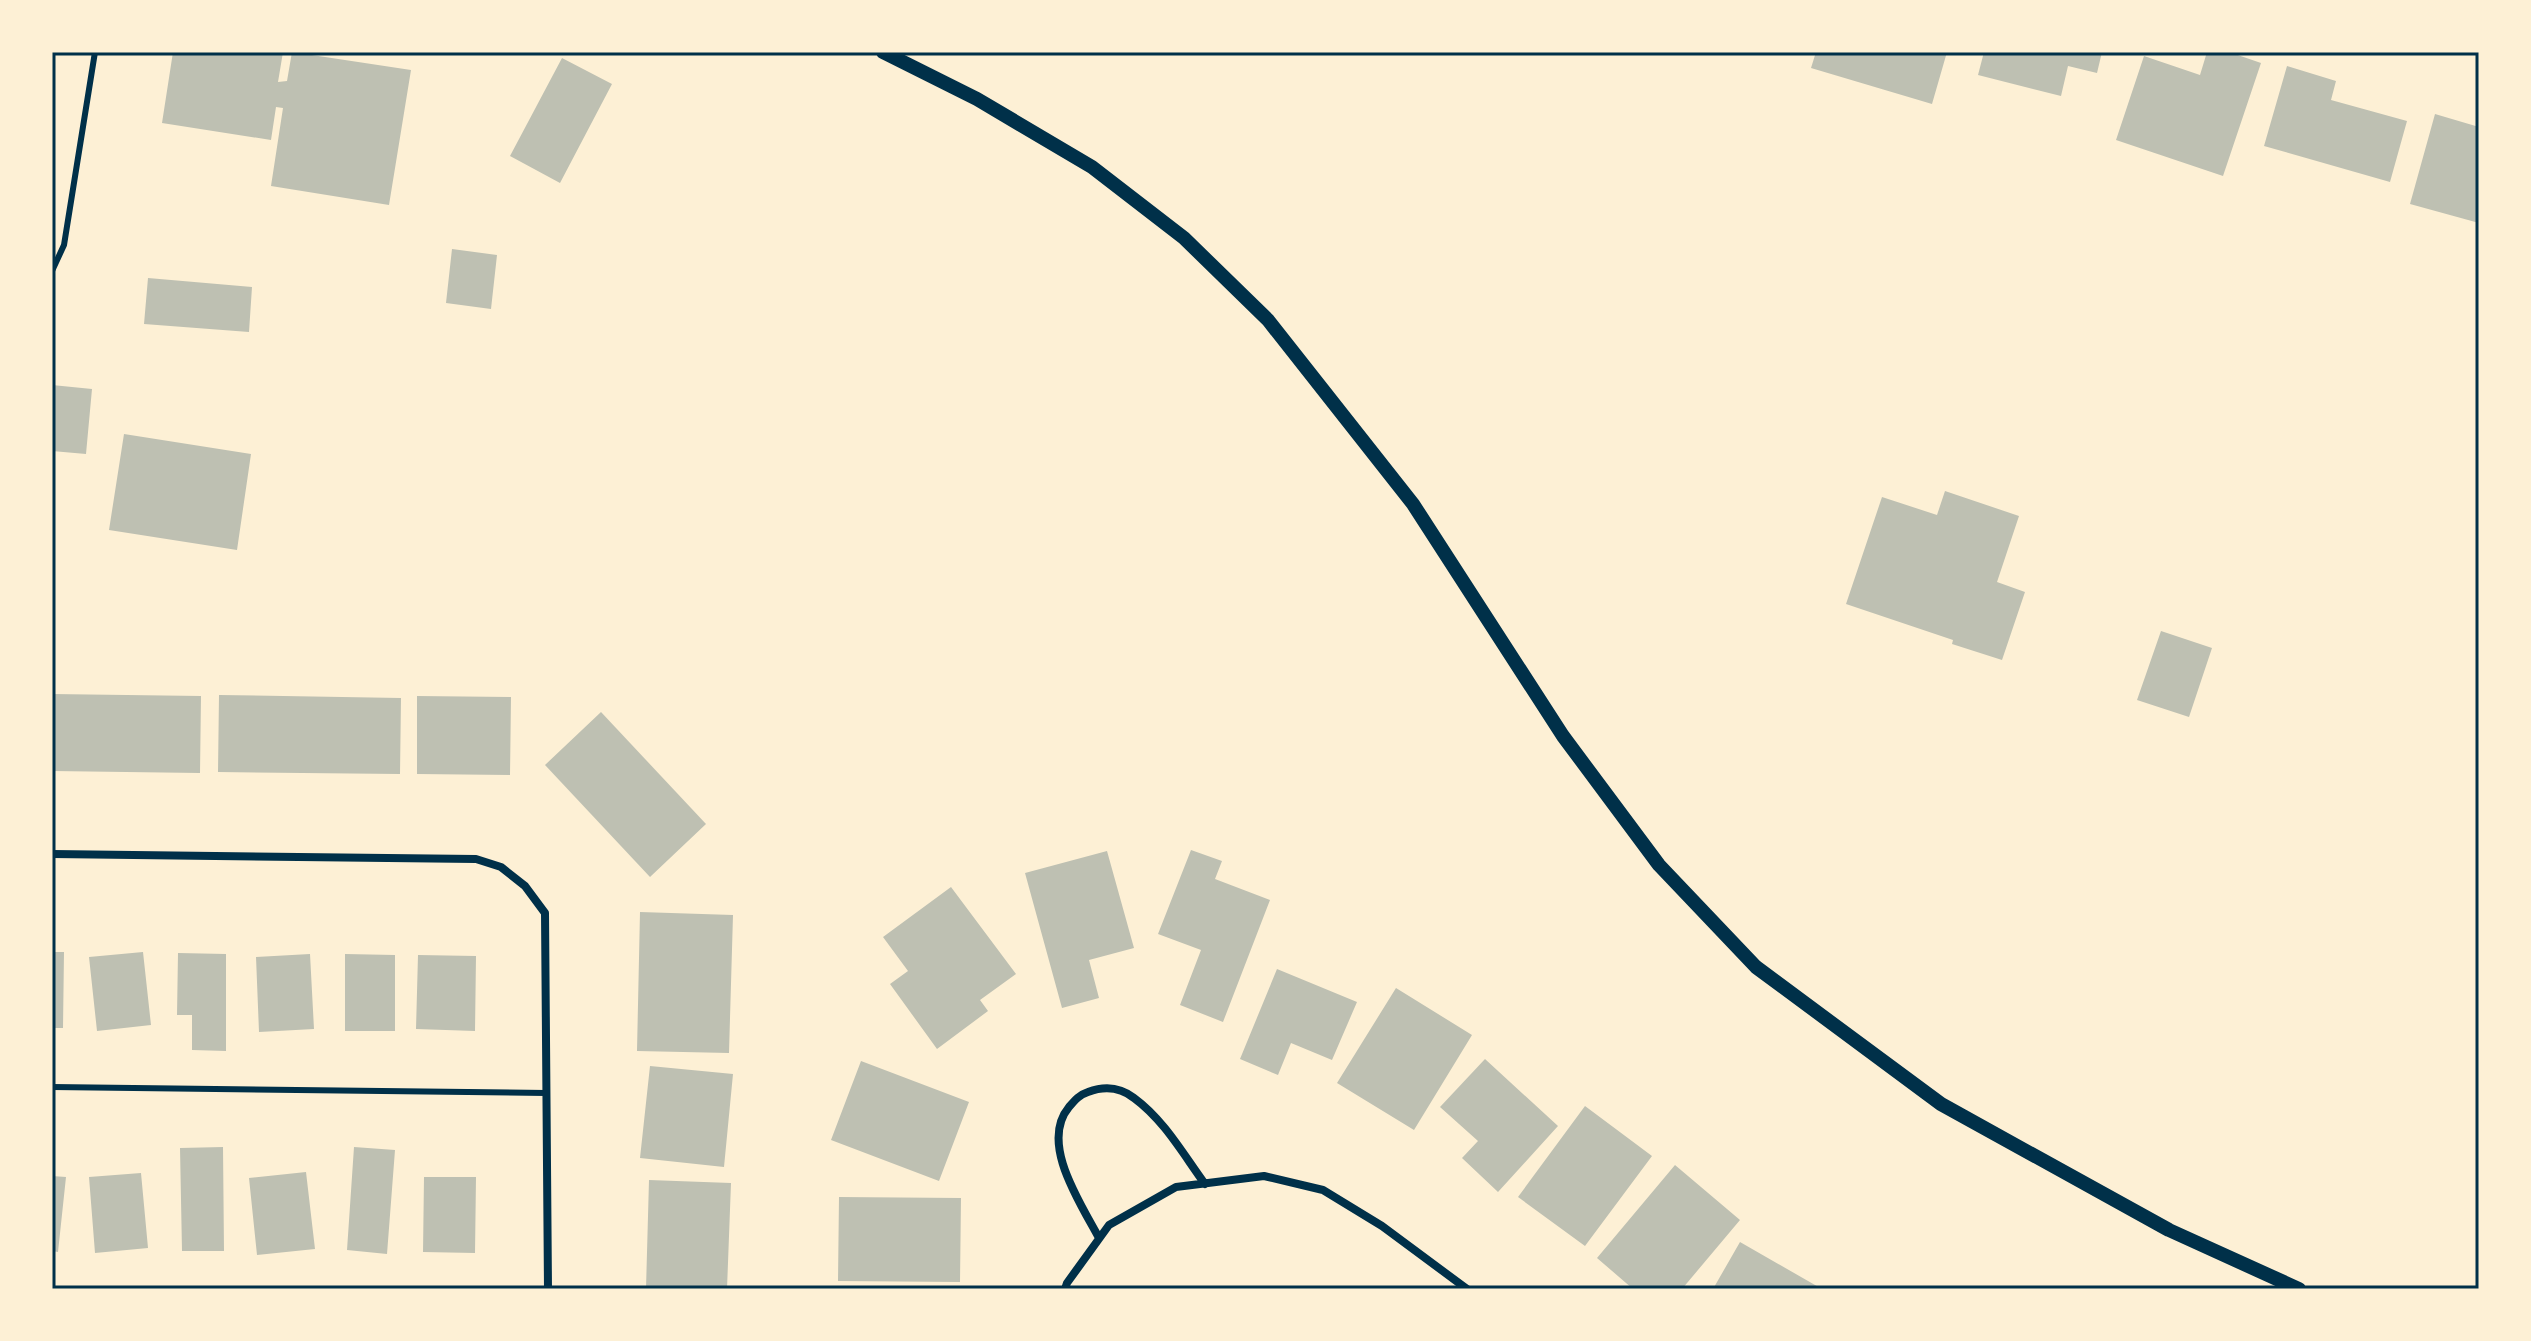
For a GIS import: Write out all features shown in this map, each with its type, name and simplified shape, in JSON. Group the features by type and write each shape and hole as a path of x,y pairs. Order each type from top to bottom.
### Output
{"street":[{"path":"883,52 977,99 1092,167 1184,238 1268,320 1413,504 1563,736 1659,865 1756,967 1943,1105 2169,1230 2299,1289"},
{"path":"52,854 476,859 501,867 525,886 545,913 548,1289"},
{"path":"1099,1238 1073,1190 1063,1164 1058,1137 1063,1115 1081,1094 1104,1086 1131,1095 1158,1118 1205,1184"},
{"path":"1065,1289 1109,1225 1176,1187 1264,1176 1323,1190 1382,1226 1467,1289"}],"lane":[{"path":"52,271 64,245 95,52"},
{"path":"52,1087 546,1093"}],"building":[{"path":"173,52 283,52 278,82 287,81 292,52 411,70 389,205 271,186 283,108 276,107 271,140 162,123"},
{"path":"1816,52 1947,52 1932,104 1811,68"},
{"path":"1984,52 2102,52 2097,73 2068,66 2061,96 1978,75"},
{"path":"2207,52 2229,52 2261,63 2223,176 2116,140 2144,56 2200,75"},
{"path":"562,58 612,84 560,183 510,156"},
{"path":"2287,66 2336,81 2331,100 2407,121 2390,182 2264,146"},
{"path":"2435,114 2479,127 2479,223 2410,204"},
{"path":"452,249 497,255 491,309 446,303"},
{"path":"148,278 252,287 249,332 144,324"},
{"path":"52,385 92,389 86,454 52,451"},
{"path":"124,434 251,454 237,550 109,530"},
{"path":"1945,491 2019,516 1997,582 2025,592 2002,660 1846,604 1882,497 1937,515"},
{"path":"2161,631 2212,648 2189,717 2137,700"},
{"path":"52,694 201,696 200,773 52,771"},
{"path":"219,695 401,698 400,774 218,772"},
{"path":"417,696 511,697 510,775 417,774"},
{"path":"601,712 706,824 650,877 545,765"},
{"path":"1191,850 1222,861 1215,879 1270,900 1223,1022 1180,1005 1201,950 1158,934"},
{"path":"1107,851 1134,948 1089,960 1099,998 1062,1008 1025,873"},
{"path":"951,887 1016,974 980,1000 988,1011 937,1049 890,984 908,971 883,937"},
{"path":"640,912 733,915 729,1053 637,1051"},
{"path":"52,952 64,952 63,1028 52,1028"},
{"path":"143,952 151,1025 97,1031 89,957"},
{"path":"178,953 226,954 226,1051 192,1050 192,1015 177,1015"},
{"path":"310,954 314,1029 259,1032 256,957"},
{"path":"345,954 395,955 395,1031 345,1031"},
{"path":"418,955 476,956 475,1031 416,1029"},
{"path":"1277,969 1357,1002 1332,1060 1291,1043 1278,1075 1240,1059"},
{"path":"1396,988 1472,1035 1414,1130 1337,1083"},
{"path":"1485,1059 1558,1126 1498,1192 1462,1158 1478,1141 1440,1107"},
{"path":"861,1061 969,1102 939,1181 831,1140"},
{"path":"650,1066 733,1074 724,1167 640,1158"},
{"path":"1585,1106 1652,1156 1585,1246 1518,1197"},
{"path":"223,1147 224,1251 182,1251 180,1148"},
{"path":"354,1147 395,1150 387,1254 347,1250"},
{"path":"1675,1165 1740,1220 1682,1289 1633,1289 1597,1258"},
{"path":"306,1172 315,1249 257,1255 249,1178"},
{"path":"141,1173 148,1248 95,1253 89,1177"},
{"path":"52,1176 66,1177 58,1252 52,1251"},
{"path":"424,1177 476,1177 475,1253 423,1252"},
{"path":"649,1180 731,1183 727,1289 646,1289"},
{"path":"839,1197 961,1198 960,1282 838,1281"},
{"path":"1740,1242 1822,1289 1713,1289"}]}
